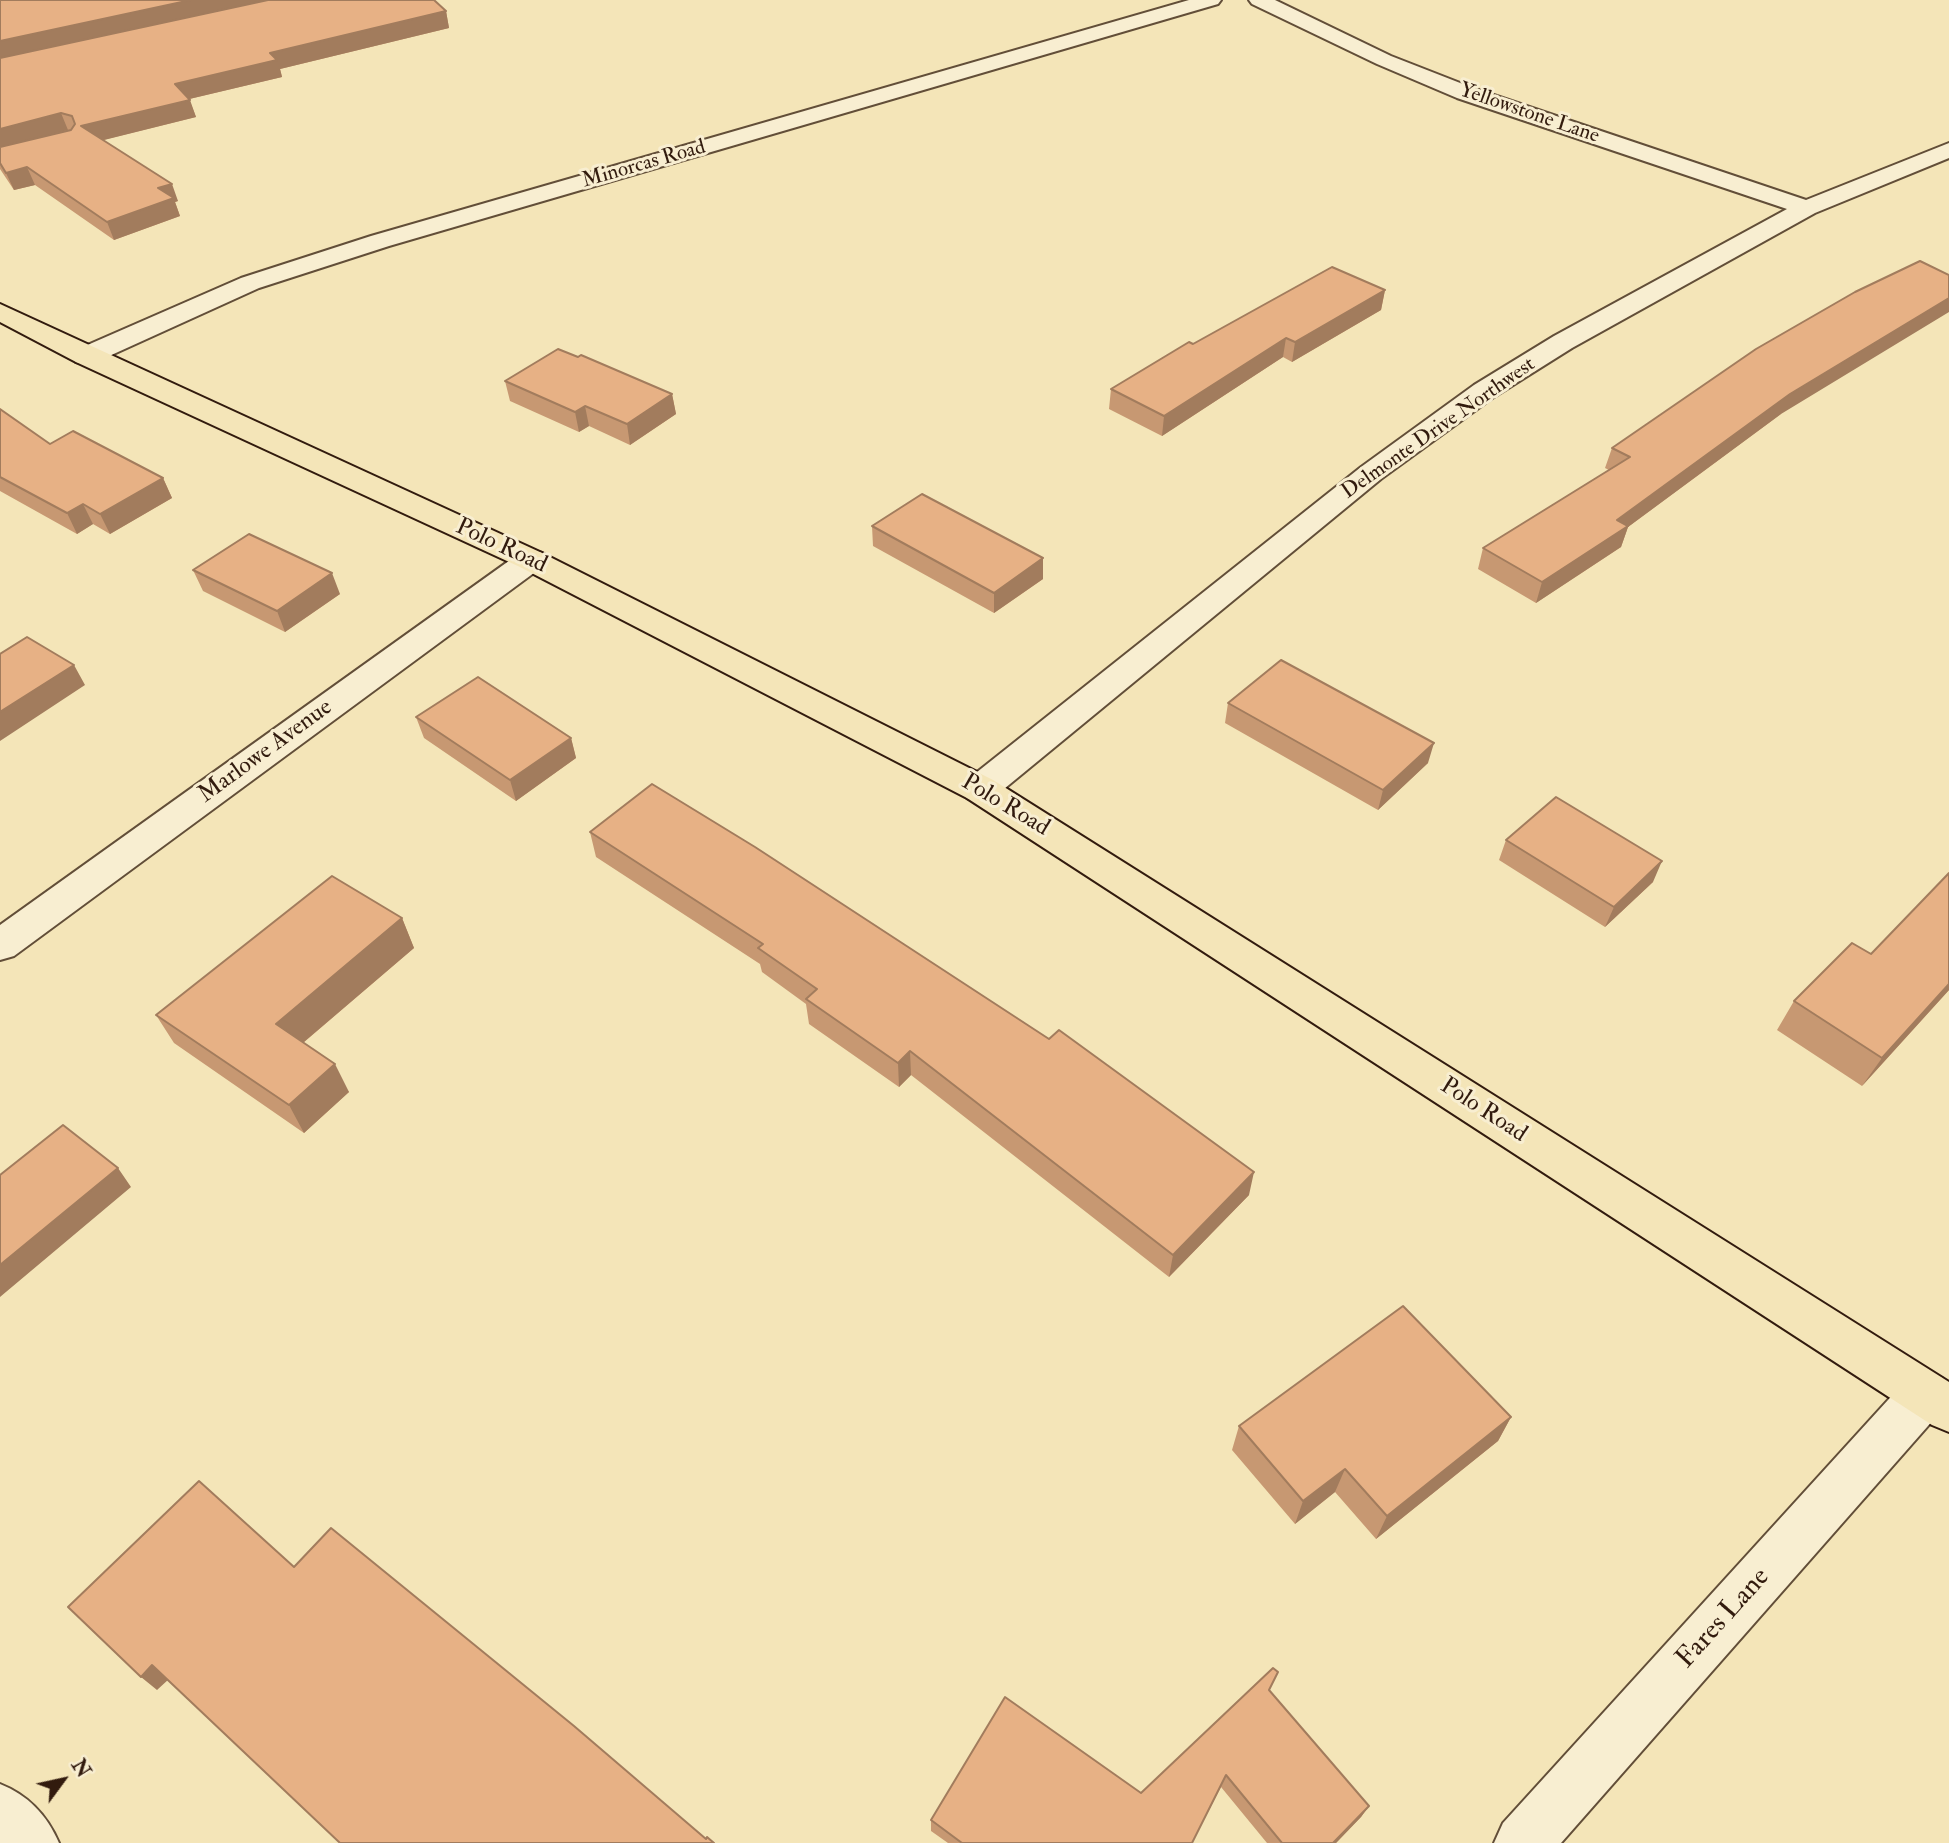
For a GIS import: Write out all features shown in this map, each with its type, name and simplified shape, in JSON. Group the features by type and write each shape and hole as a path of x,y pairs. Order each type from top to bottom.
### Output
{"main road":[{"name":"Polo Road","path":"0,312 86,356 531,560 980,789 1937,1402"}],"street":[{"name":"Minorcas Road","path":"86,356 250,283 380,241 1211,0"},
{"name":"Yellowstone Lane","path":"1259,0 1384,60 1465,93 1807,208"},
{"name":"Delmonte Drive Northwest","path":"980,789 1371,473 1484,391 1563,342 1807,208 1949,150"},
{"name":"Marlowe Avenue","path":"0,945 531,560"},
{"name":"Fares Lane","path":"1523,1843 1937,1402"},
{"path":"0,1812 30,1843"}],"building":[{"path":"0,0 191,0 0,41"},
{"path":"268,0 434,0 446,11 270,53 277,60 175,84 190,100 81,126 172,184 158,188 174,198 107,222 27,167 6,173 0,163 0,147 71,130 75,124 72,116 61,113 0,129 0,58"},
{"path":"1920,261 1949,275 1949,298 1790,394 1617,520 1628,526 1542,582 1483,548 1630,457 1612,448 1756,349 1855,292"},
{"path":"1332,267 1385,290 1295,342 1286,338 1164,416 1111,389 1189,342 1193,344"},
{"path":"558,349 578,357 581,355 672,394 627,424 585,406 575,412 505,381"},
{"path":"0,409 50,444 73,431 163,478 100,514 83,504 67,513 0,477"},
{"path":"922,494 1043,558 994,593 872,526"},
{"path":"249,534 332,573 277,611 193,570"},
{"path":"27,637 74,665 0,712 0,654"},
{"path":"1281,660 1434,743 1383,790 1228,703"},
{"path":"478,677 571,738 510,780 416,717"},
{"path":"652,784 755,847 1049,1039 1059,1030 1254,1172 1173,1255 910,1051 898,1063 806,999 817,989 758,948 763,944 590,832"},
{"path":"1556,797 1662,861 1614,907 1506,840"},
{"path":"1949,873 1949,984 1882,1058 1794,1001 1852,943 1871,954"},
{"path":"332,876 402,918 276,1024 335,1064 289,1105 156,1015"},
{"path":"63,1125 118,1168 0,1265 0,1175"},
{"path":"1403,1306 1511,1417 1387,1516 1345,1469 1303,1501 1239,1426"},
{"path":"199,1481 294,1567 331,1528 714,1843 340,1843 152,1665 141,1677 68,1607"},
{"path":"1273,1668 1278,1672 1269,1690 1369,1806 1333,1843 1282,1843 1226,1775 1192,1843 962,1843 931,1820 1005,1697 1141,1793"}]}
